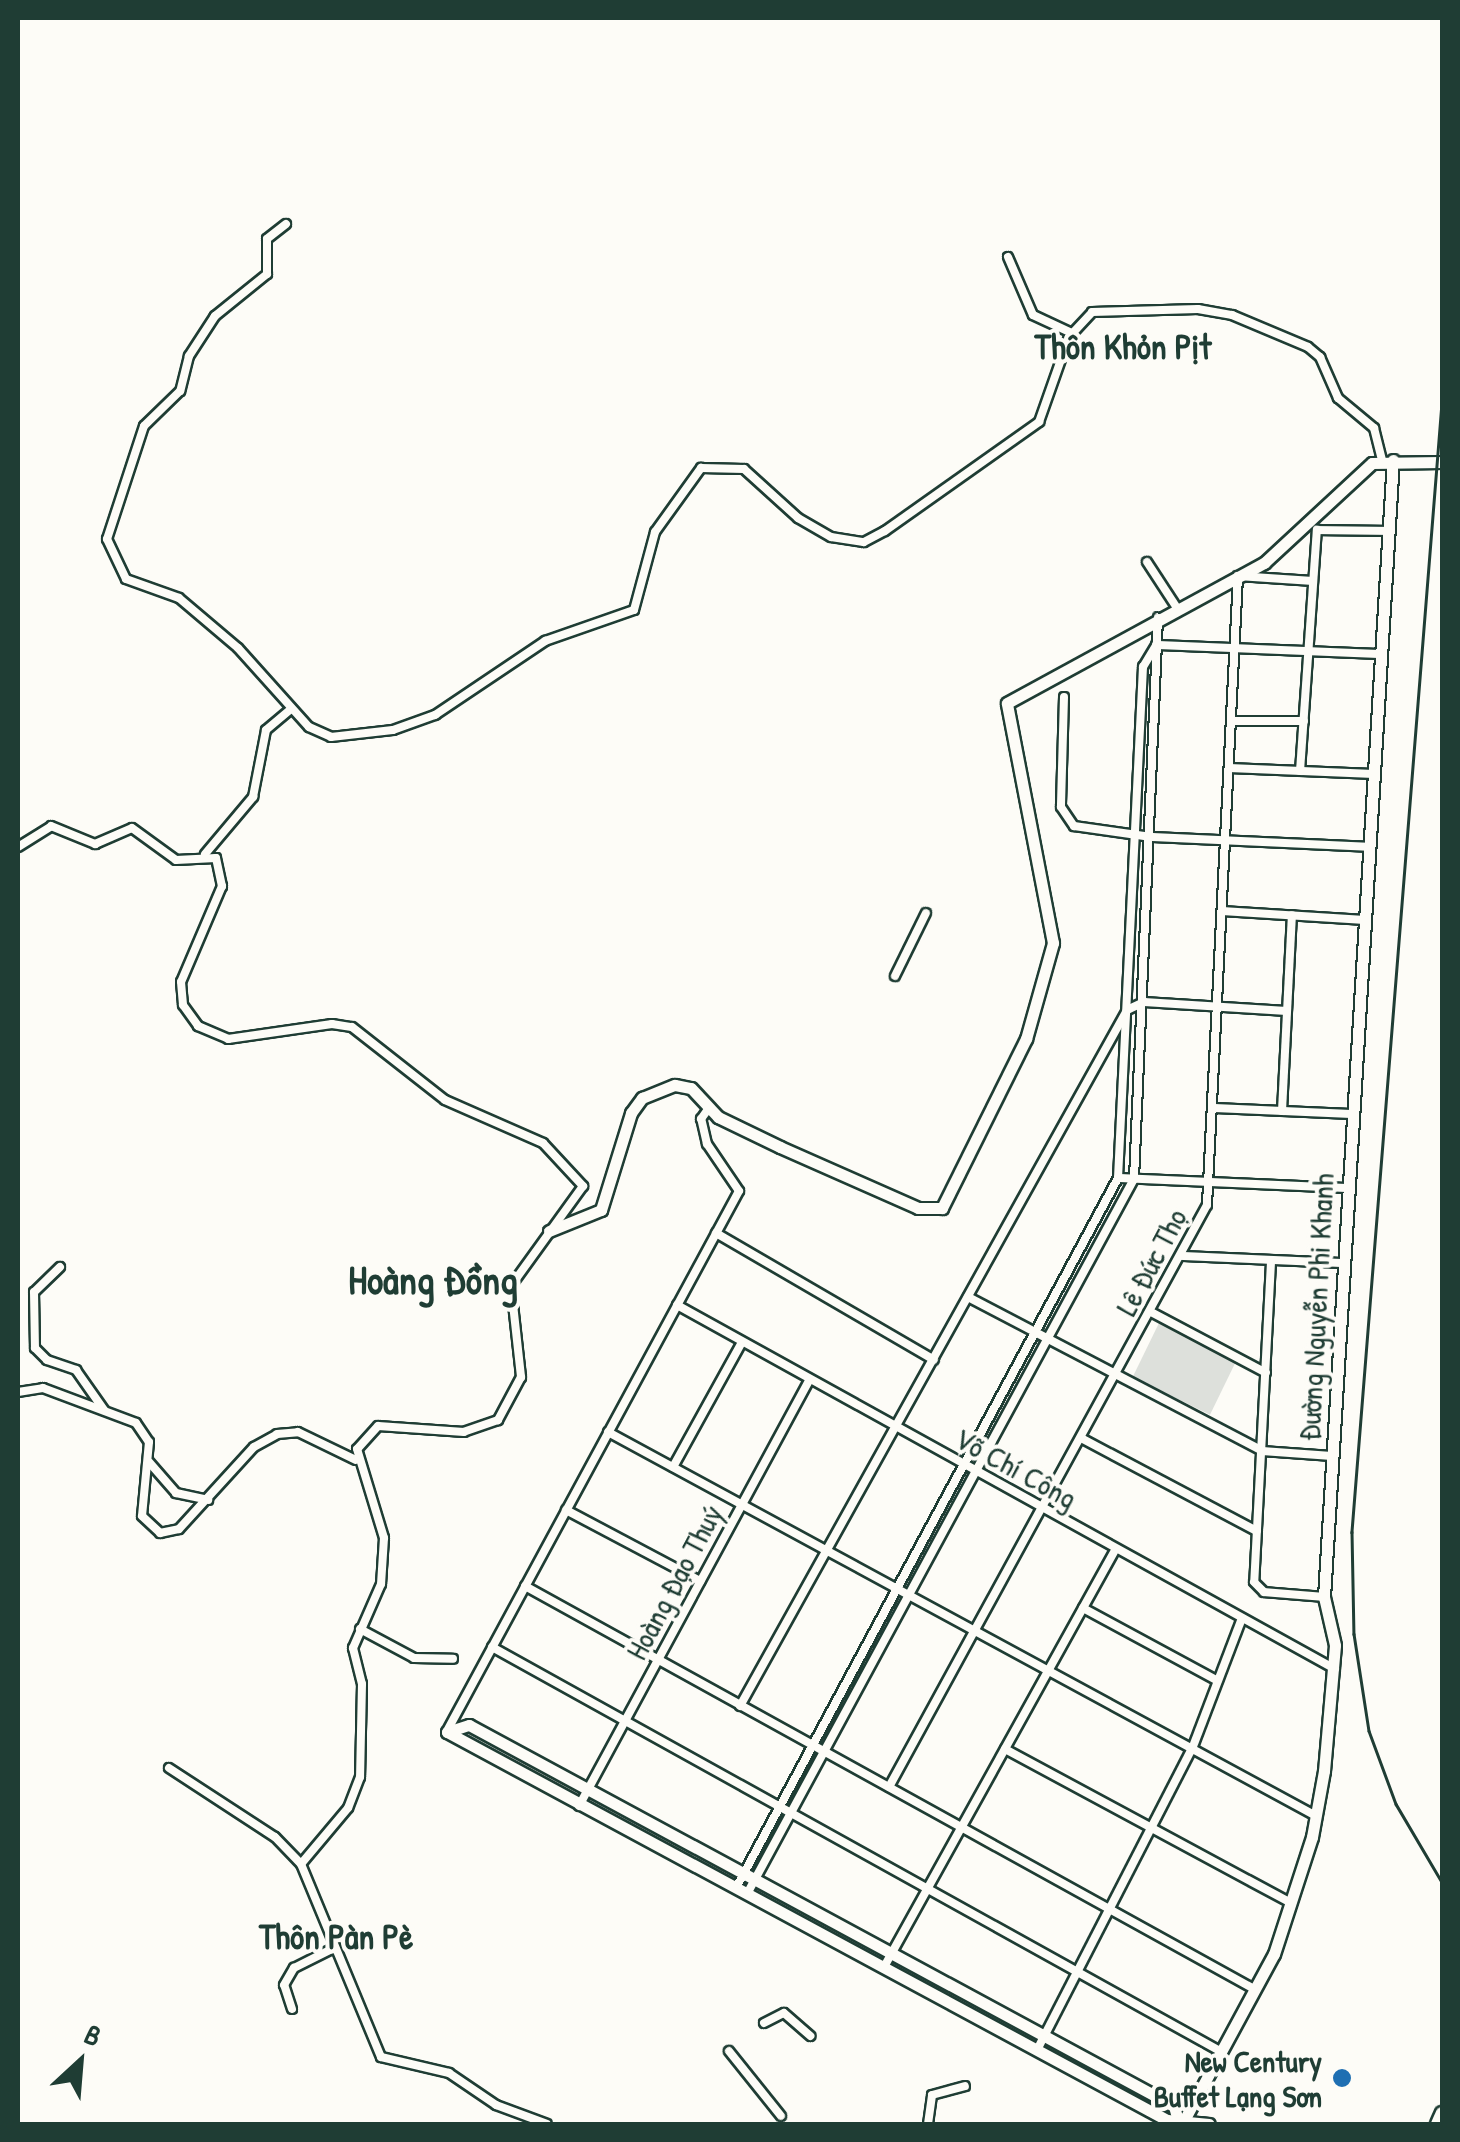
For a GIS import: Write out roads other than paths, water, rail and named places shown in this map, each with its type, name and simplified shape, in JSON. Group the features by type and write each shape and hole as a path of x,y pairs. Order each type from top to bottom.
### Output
{"main road":[{"path":"1437,2124 1442,2113"}],"street":[{"path":"286,224 267,238 267,274 215,316 188,356 180,391 144,426 107,539 126,579 152,583 179,598 238,648 291,710 331,737 393,730 435,715 545,642 630,613 641,597 655,532 701,468 744,469 808,524 864,542 957,486 986,456 1034,427 1050,406 1072,333 1092,312 1121,307 1232,315 1316,352 1338,398 1374,428 1388,460"},
{"path":"1008,257 1033,315 1072,333"},
{"path":"549,1231 601,1210 622,1132 642,1098 675,1085 691,1088 709,1108 918,1208 937,1210 947,1203 1026,1039 1053,944 1007,704 1238,576 1293,540 1361,470 1388,460 1442,462"},
{"name":"Đường Nguyễn Phi Khanh","path":"1184,2122 1256,1990 1291,1903 1316,1816 1335,1669 1324,1597 1388,532 1388,460"},
{"path":"1300,771 1317,530 1388,532"},
{"path":"1147,562 1178,608"},
{"path":"1238,576 1313,580"},
{"name":"Lê Đức Thọ","path":"889,1788 1207,1205 1238,576"},
{"path":"749,1877 825,1752 1134,1179 1152,837 1158,618"},
{"path":"1156,645 1381,654"},
{"path":"742,1891 780,1807 1118,1178 1143,667 1156,645"},
{"path":"1064,697 1065,819 1080,829 1152,837 1369,847"},
{"path":"205,854 253,797 266,730 291,710"},
{"path":"1231,721 1304,721"},
{"path":"1229,768 1374,774"},
{"path":"18,847 50,826 95,844 132,828 176,860 205,854 216,858 223,872 181,982 183,1005 198,1026 228,1039 332,1024 352,1027 445,1100 543,1143 572,1171 583,1193 549,1231 510,1286 522,1377 498,1420 464,1432 378,1426 362,1438 356,1460 384,1538 381,1584 354,1648 362,1684 358,1785 348,1808 301,1864"},
{"path":"1222,911 1364,920"},
{"path":"895,976 926,913"},
{"path":"1282,1111 1292,915"},
{"path":"740,1706 1127,1010 1144,1002 1218,1010 1287,1010"},
{"path":"447,1732 738,1191 707,1144 700,1120 709,1108"},
{"path":"1213,1108 1353,1114"},
{"path":"1118,1178 1348,1188"},
{"path":"716,1233 934,1360"},
{"path":"1182,1256 1344,1264"},
{"path":"1271,1262 1257,1589 1324,1597"},
{"path":"60,1268 34,1292 34,1348 76,1370 104,1410"},
{"path":"968,1297 1262,1451 1332,1456"},
{"name":"Võ Chí Công","path":"677,1304 1335,1669"},
{"path":"1151,1312 1266,1373"},
{"path":"672,1467 742,1342"},
{"name":"Hoàng Đạo Thuý","path":"579,1806 810,1379"},
{"path":"18,1392 36,1387 104,1410 146,1434 149,1462 142,1516 152,1530 180,1528 214,1498 254,1448 287,1430 356,1460"},
{"path":"608,1432 1316,1816"},
{"path":"1081,1438 1257,1531"},
{"path":"149,1462 176,1494 214,1498"},
{"path":"566,1510 700,1581"},
{"path":"884,1968 1116,1549"},
{"path":"525,1586 1256,1990"},
{"path":"1084,1608 1218,1681"},
{"path":"1036,2050 1192,1748 1242,1618"},
{"path":"360,1630 414,1658 453,1659"},
{"path":"492,1647 1220,2051"},
{"path":"447,1732 470,1725 1174,2106 1184,2122"},
{"path":"447,1732 1166,2120 1210,2124"},
{"path":"1005,1749 1291,1903"},
{"path":"169,1768 274,1838 301,1864 332,1949 386,2062 449,2073 496,2104 547,2124"},
{"path":"292,2010 284,1985 288,1976 298,1964 332,1949"},
{"path":"764,2023 784,2013 810,2036"},
{"path":"729,2052 781,2116"},
{"path":"928,2124 932,2095 964,2086"}],"railway":[{"path":"1442,403 1352,1532 1354,1634 1369,1731 1396,1804 1442,1882"}],"place":[{"name":"New Century Buffet Lạng Sơn","path":"1342,2078"}],"district":[{"name":"Thôn Khỏn Pịt","path":"1123,347"},
{"name":"Hoàng Đồng","path":"433,1279"},
{"name":"Thôn Pàn Pè","path":"336,1937"}]}
